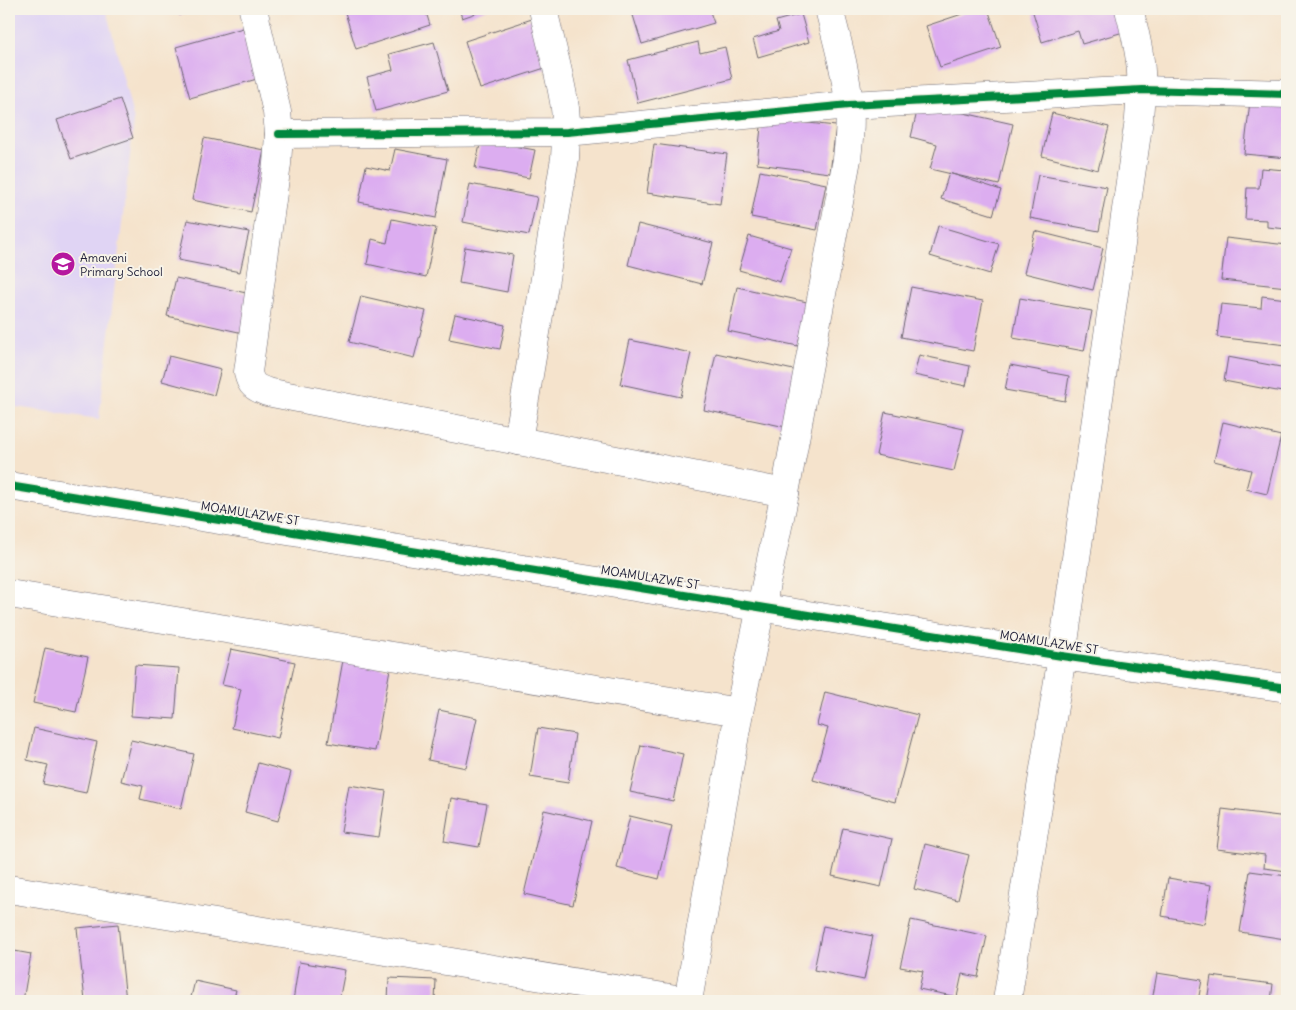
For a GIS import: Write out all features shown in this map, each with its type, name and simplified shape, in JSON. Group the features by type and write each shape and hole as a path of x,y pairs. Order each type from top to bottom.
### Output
{"street":[{"path":"253,9 275,104 279,134 277,164 248,372 252,384 258,389 267,392 785,493"},
{"path":"518,441 563,168 567,132 564,101 542,9"},
{"path":"9,889 688,1001 739,712 785,493 847,159 850,132 849,105 845,78 829,9"},
{"path":"1007,1001 1062,656 1139,120 1142,90 1141,70 1129,9"},
{"path":"279,134 567,132 849,105 1142,90 1287,94"},
{"name":"MOAMULAZWE ST","path":"9,486 762,606 1062,656 1287,688"},
{"path":"9,594 739,712"}],"shaded area":[{"name":"Amaveni Primary School","path":"9,9 106,9 134,121 99,419 9,406"}],"building":[{"path":"177,9 198,9 179,15"},
{"path":"344,9 425,9 430,25 356,49"},
{"path":"459,9 488,9 462,18"},
{"path":"631,9 709,9 714,23 642,44"},
{"path":"977,9 988,9 1001,47 940,67 926,26"},
{"path":"1032,9 1120,9 1127,31 1082,44 1078,31 1042,42"},
{"path":"801,14 809,42 758,57 753,39 779,31 776,21"},
{"path":"535,18 551,66 480,89 465,41"},
{"path":"243,28 257,79 190,98 176,47"},
{"path":"434,42 448,91 376,111 367,77 393,70 389,54"},
{"path":"698,42 700,53 725,47 732,79 638,103 628,60"},
{"path":"120,99 133,138 71,159 57,120"},
{"path":"1250,101 1287,105 1287,158 1244,154"},
{"path":"919,103 1013,124 999,185 930,169 937,144 911,137"},
{"path":"1052,113 1109,127 1098,170 1042,156"},
{"path":"762,118 836,126 830,173 757,164"},
{"path":"204,138 264,150 251,212 192,200"},
{"path":"481,140 535,150 529,178 475,168"},
{"path":"654,144 727,154 720,204 647,193"},
{"path":"395,149 447,159 436,218 359,202 366,166 390,171"},
{"path":"1261,168 1285,170 1283,206 1287,207 1287,229 1267,227 1267,220 1245,219 1247,188 1259,188"},
{"path":"760,171 826,184 817,230 751,217"},
{"path":"949,173 1001,190 993,215 941,199"},
{"path":"1038,175 1107,187 1099,231 1030,218"},
{"path":"470,184 537,197 529,235 463,222"},
{"path":"392,219 436,228 426,277 367,264 372,239 387,243"},
{"path":"187,220 249,232 240,272 178,260"},
{"path":"638,224 713,243 702,284 628,265"},
{"path":"938,226 999,244 990,274 930,256"},
{"path":"1035,231 1103,248 1093,290 1024,273"},
{"path":"749,236 791,248 780,282 739,270"},
{"path":"1226,238 1287,245 1287,287 1221,280"},
{"path":"465,247 513,255 507,292 459,283"},
{"path":"176,278 251,294 243,333 167,316"},
{"path":"737,287 807,302 798,346 728,331"},
{"path":"911,287 983,301 973,351 901,337"},
{"path":"361,296 426,311 414,358 349,342"},
{"path":"1262,296 1287,299 1287,345 1217,337 1221,304 1261,308"},
{"path":"1020,298 1092,311 1084,351 1013,338"},
{"path":"455,314 505,325 500,349 449,339"},
{"path":"630,340 691,353 681,397 620,384"},
{"path":"716,353 798,371 786,427 704,410"},
{"path":"919,355 970,366 966,386 914,375"},
{"path":"169,356 221,369 214,395 162,381"},
{"path":"1228,357 1286,368 1282,392 1224,381"},
{"path":"1010,365 1069,376 1065,401 1005,390"},
{"path":"885,412 964,429 954,471 876,455"},
{"path":"1223,422 1281,436 1267,494 1246,489 1251,470 1214,461"},
{"path":"45,648 88,657 76,712 33,703"},
{"path":"231,649 295,662 278,738 232,728 241,689 222,685"},
{"path":"343,660 390,669 375,751 328,743"},
{"path":"135,665 179,668 175,719 131,716"},
{"path":"825,692 918,715 895,802 813,780 828,728 817,725"},
{"path":"439,710 477,718 466,768 428,760"},
{"path":"34,728 97,742 86,793 43,784 48,765 27,760"},
{"path":"538,728 575,734 568,783 530,777"},
{"path":"131,740 194,754 181,809 140,799 143,786 121,781"},
{"path":"641,745 683,754 673,801 630,792"},
{"path":"258,763 291,772 278,821 245,812"},
{"path":"349,785 386,791 379,837 341,832"},
{"path":"451,798 487,804 479,847 444,841"},
{"path":"1222,809 1287,817 1287,871 1264,868 1265,855 1217,849"},
{"path":"544,810 592,821 573,905 524,894"},
{"path":"630,816 672,826 659,879 617,868"},
{"path":"843,828 892,839 881,887 832,876"},
{"path":"925,844 969,855 958,900 914,889"},
{"path":"1250,871 1287,876 1285,939 1240,932"},
{"path":"1168,878 1211,885 1204,924 1162,916"},
{"path":"911,920 987,936 978,977 962,974 957,997 919,989 923,971 900,967"},
{"path":"118,924 126,1001 85,1001 77,928"},
{"path":"823,926 873,936 864,980 814,970"},
{"path":"9,950 31,954 23,1001 9,1000"},
{"path":"299,962 345,970 339,1001 293,1001"},
{"path":"1157,973 1202,980 1198,1001 1152,1001"},
{"path":"1211,976 1273,984 1271,1001 1207,1001"},
{"path":"389,978 436,980 435,1001 388,1001"},
{"path":"195,981 236,990 233,1001 190,1001"}],"cycle path":[{"path":"279,134 567,132 849,105 1142,90 1287,94"},
{"path":"9,486 1062,656 1287,688"}],"place":[{"name":"Amaveni Primary School","path":"63,264"}]}
